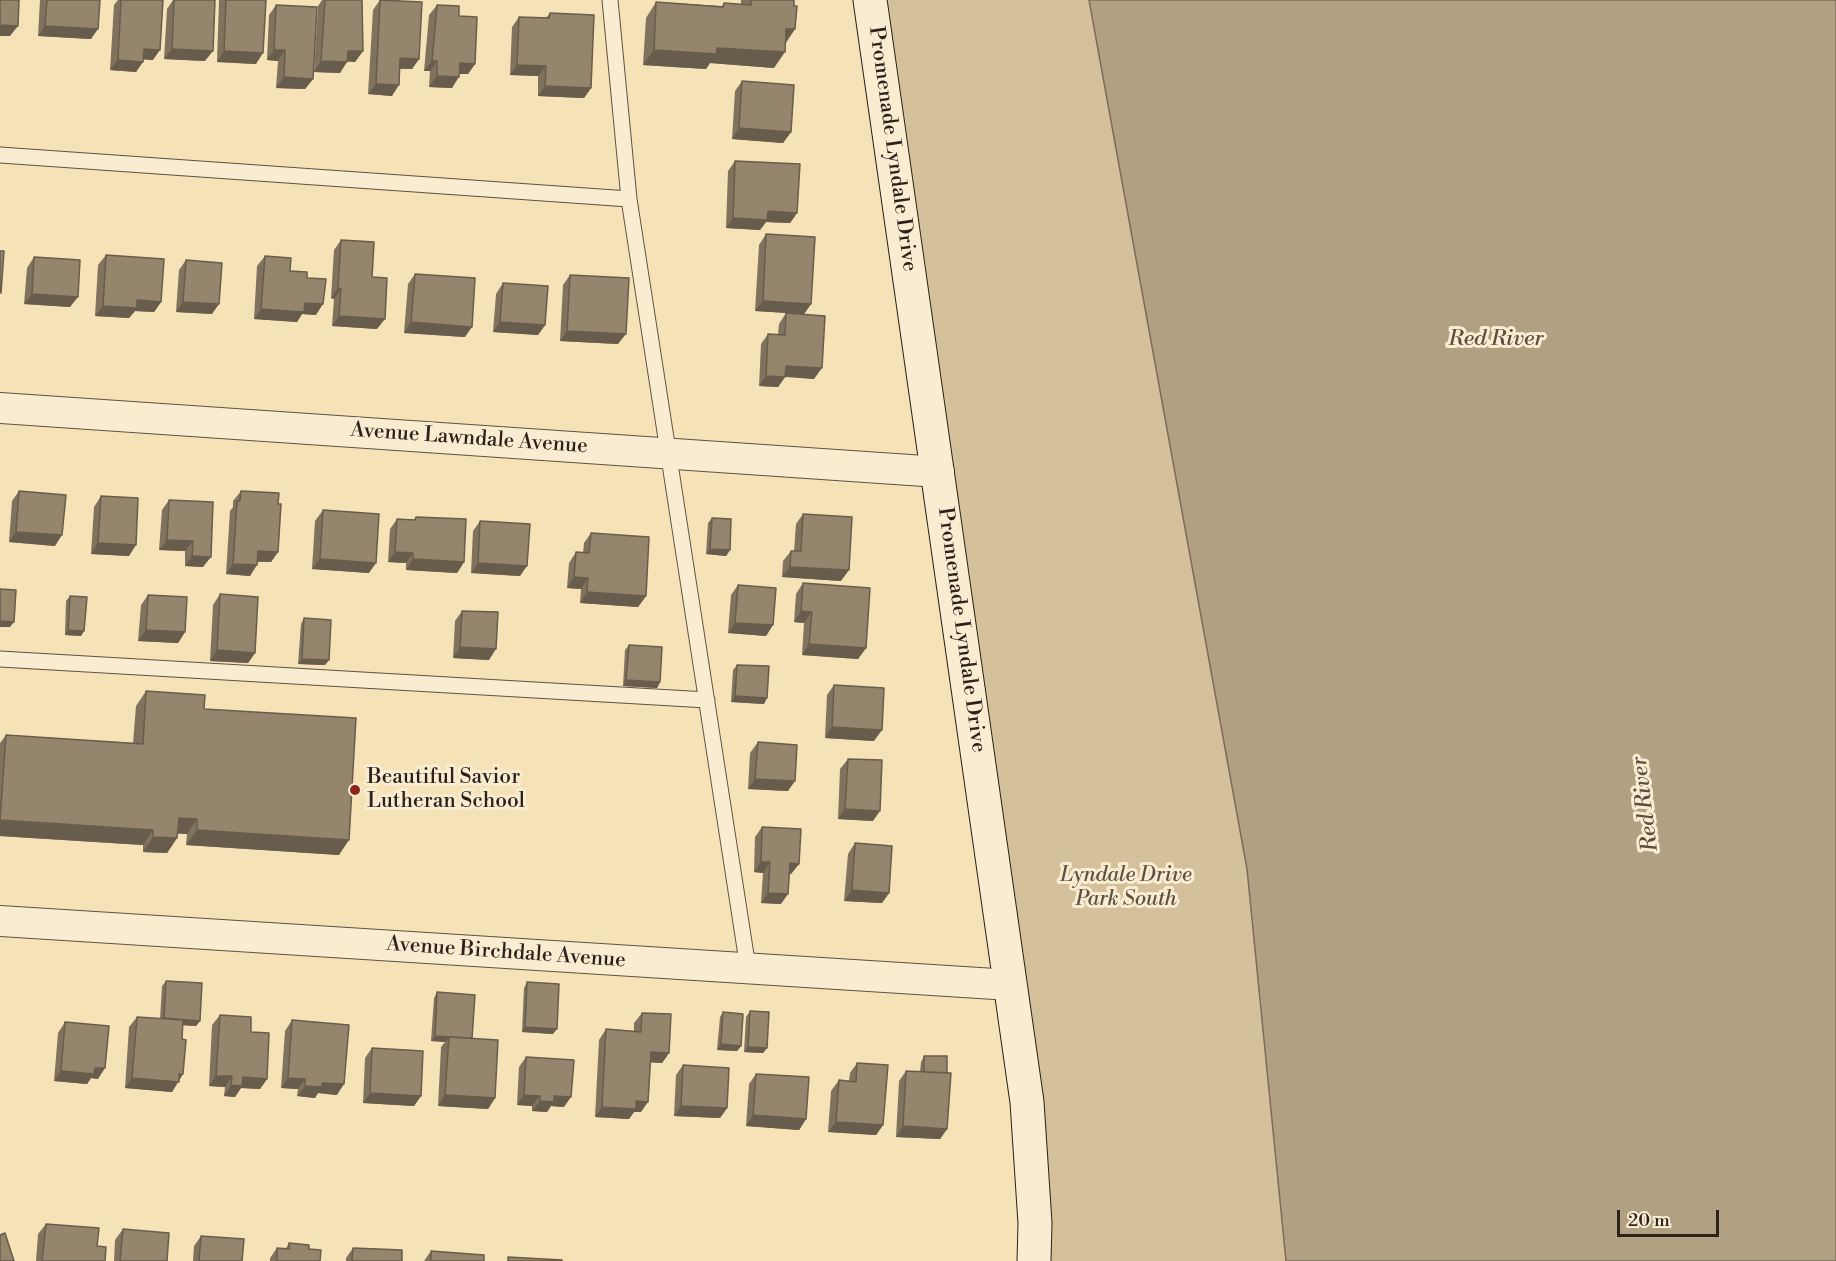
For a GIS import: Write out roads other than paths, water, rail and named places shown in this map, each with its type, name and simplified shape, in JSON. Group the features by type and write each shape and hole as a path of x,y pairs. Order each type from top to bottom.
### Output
{"street":[{"name":"Promenade Lyndale Drive","path":"870,0 1027,1102 1035,1223 1034,1261"},
{"name":"Avenue Lawndale Avenue","path":"0,408 939,472"},
{"name":"Avenue Birchdale Avenue","path":"0,921 1011,985"}],"lane":[{"path":"610,0 630,199 748,968"},
{"path":"0,155 630,199"},
{"path":"0,659 706,700"}],"water":[{"name":"Red River","path":"1089,0 1836,0 1836,1261 1286,1261 1247,869"}],"place":[{"name":"Beautiful Savior Lutheran School","path":"355,790"}],"park label":[{"name":"Lyndale Drive Park South","path":"1126,888"}]}
